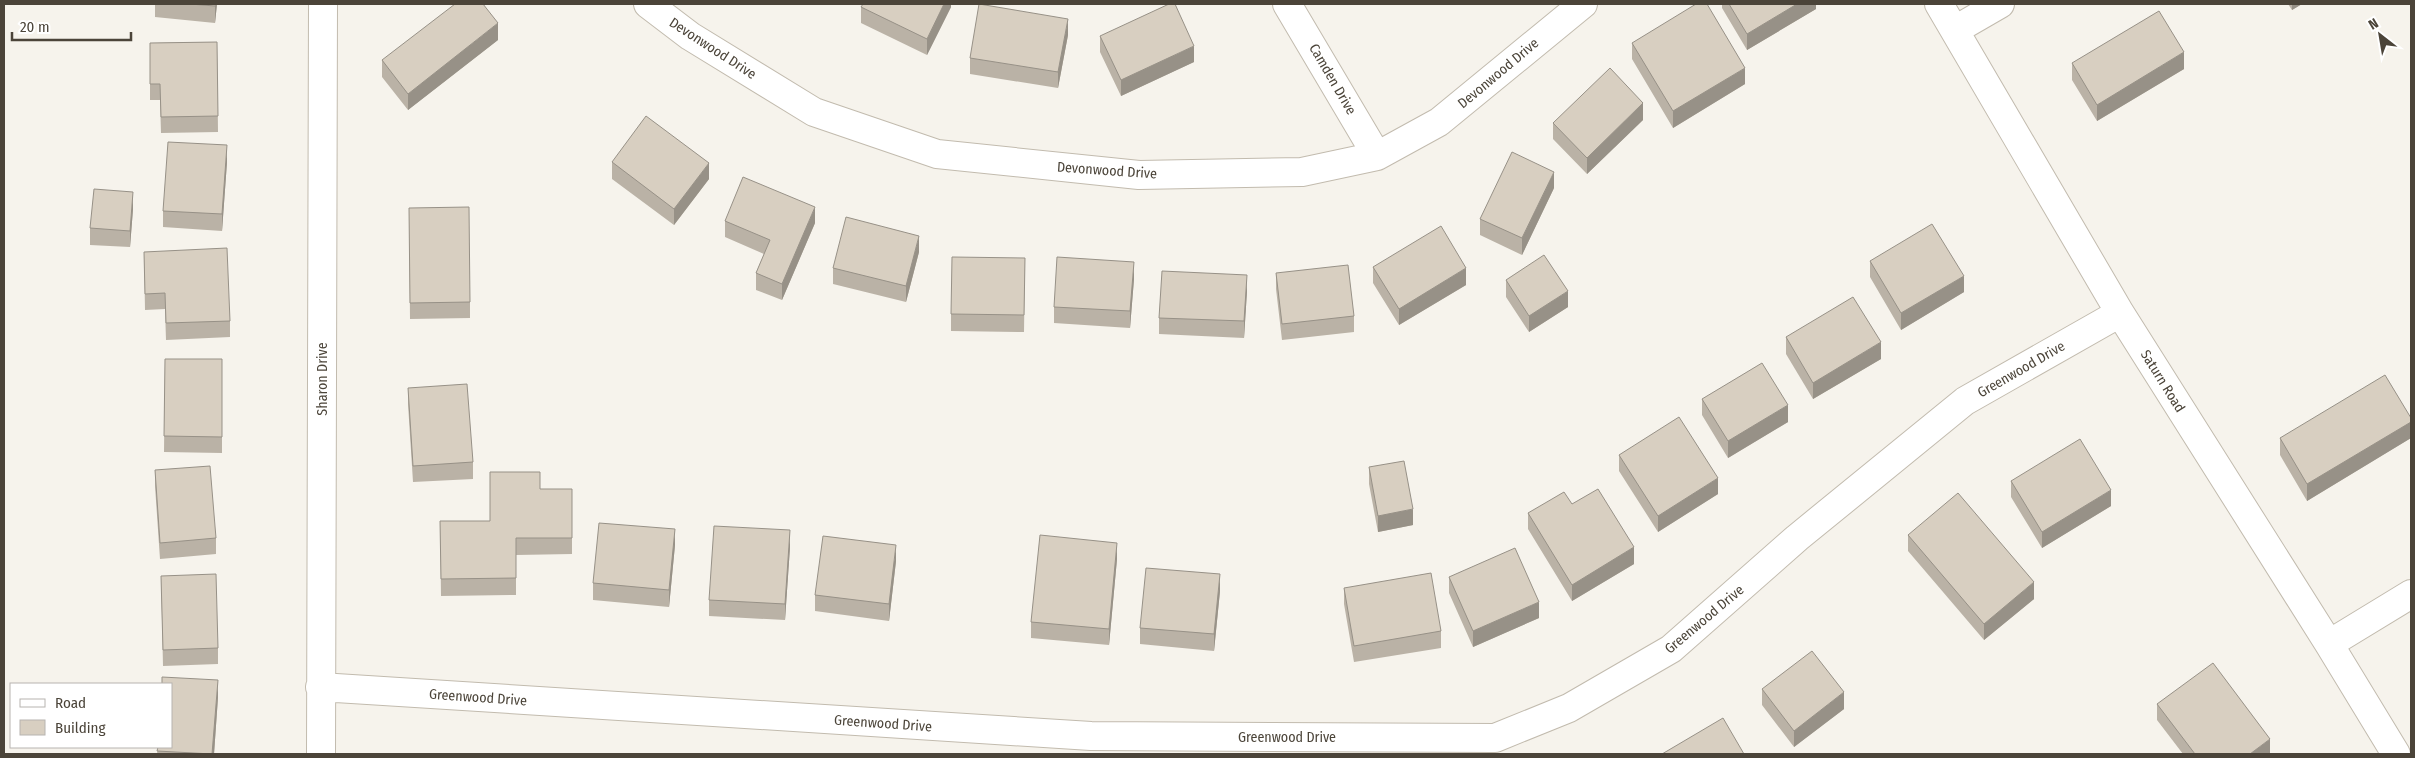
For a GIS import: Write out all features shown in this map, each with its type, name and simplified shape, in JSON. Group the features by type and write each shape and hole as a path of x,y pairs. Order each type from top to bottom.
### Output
{"street":[{"name":"Sharon Drive","path":"321,754 323,4"},
{"name":"Devonwood Drive","path":"648,4 690,36 814,112 938,154 1139,175 1302,172 1377,156 1439,122 1583,4"},
{"name":"Camden Drive","path":"1287,4 1377,156"},
{"name":"Saturn Road","path":"1939,4 2120,313 2329,644 2396,754"},
{"path":"1955,30 2000,4"},
{"name":"Greenwood Drive","path":"320,687 1091,736 1495,738 1569,708 1671,649 1797,538 1965,401 2120,313"},
{"path":"2329,644 2411,594"}],"building":[{"path":"190,4 216,4 215,6"},
{"path":"455,4 483,4 498,23 408,94 382,60"},
{"path":"863,4 944,4 927,39 861,7"},
{"path":"979,4 1068,19 1058,72 970,58"},
{"path":"1169,4 1175,4 1194,46 1121,80 1100,36"},
{"path":"1696,4 1707,4 1745,68 1673,111 1632,43"},
{"path":"1729,4 1797,4 1747,34"},
{"path":"2159,11 2184,52 2097,105 2072,63"},
{"path":"217,42 218,116 161,117 160,84 150,84 150,43"},
{"path":"1610,68 1643,103 1587,158 1553,123"},
{"path":"646,116 709,163 674,209 612,162"},
{"path":"168,142 227,145 222,214 163,211"},
{"path":"1512,152 1554,172 1522,238 1480,219"},
{"path":"743,177 815,207 782,284 756,273 770,240 725,221"},
{"path":"94,189 133,192 130,231 90,228"},
{"path":"469,207 470,302 410,303 409,208"},
{"path":"846,217 919,236 906,286 833,268"},
{"path":"1932,224 1964,276 1901,313 1870,261"},
{"path":"1441,226 1466,268 1399,309 1373,267"},
{"path":"227,248 230,321 166,323 165,293 145,294 144,252"},
{"path":"1544,255 1568,291 1529,316 1506,280"},
{"path":"952,257 1025,258 1024,315 951,314"},
{"path":"1057,257 1134,262 1130,311 1054,307"},
{"path":"1348,265 1354,316 1282,324 1276,273"},
{"path":"1162,271 1247,275 1244,321 1159,318"},
{"path":"1853,297 1881,342 1813,383 1786,337"},
{"path":"165,359 222,359 222,437 164,436"},
{"path":"1762,363 1788,405 1728,441 1702,399"},
{"path":"2385,375 2411,418 2411,422 2307,484 2280,438"},
{"path":"467,384 473,462 413,466 408,388"},
{"path":"1679,417 1718,478 1658,516 1619,455"},
{"path":"2080,439 2111,490 2042,532 2011,481"},
{"path":"1404,461 1413,509 1378,516 1369,467"},
{"path":"210,466 216,538 160,543 155,470"},
{"path":"490,472 540,472 540,489 572,489 572,538 516,538 516,578 441,579 440,521 490,521"},
{"path":"1598,489 1634,547 1572,585 1528,513 1564,492 1572,504"},
{"path":"1958,493 2034,582 1984,624 1908,535"},
{"path":"599,523 675,529 669,590 593,583"},
{"path":"714,526 790,530 785,604 709,600"},
{"path":"1040,535 1117,543 1109,629 1031,622"},
{"path":"823,536 896,545 889,604 815,595"},
{"path":"1515,548 1539,602 1473,631 1449,577"},
{"path":"1146,568 1220,574 1214,634 1140,628"},
{"path":"1431,573 1441,631 1354,646 1344,588"},
{"path":"216,574 218,648 163,650 161,576"},
{"path":"1812,651 1844,692 1794,731 1762,689"},
{"path":"2213,663 2270,739 2250,754 2195,754 2157,704"},
{"path":"162,677 218,680 212,754 157,751 158,748 172,748 172,683 162,683"},
{"path":"1723,718 1744,754 1662,754"}]}
